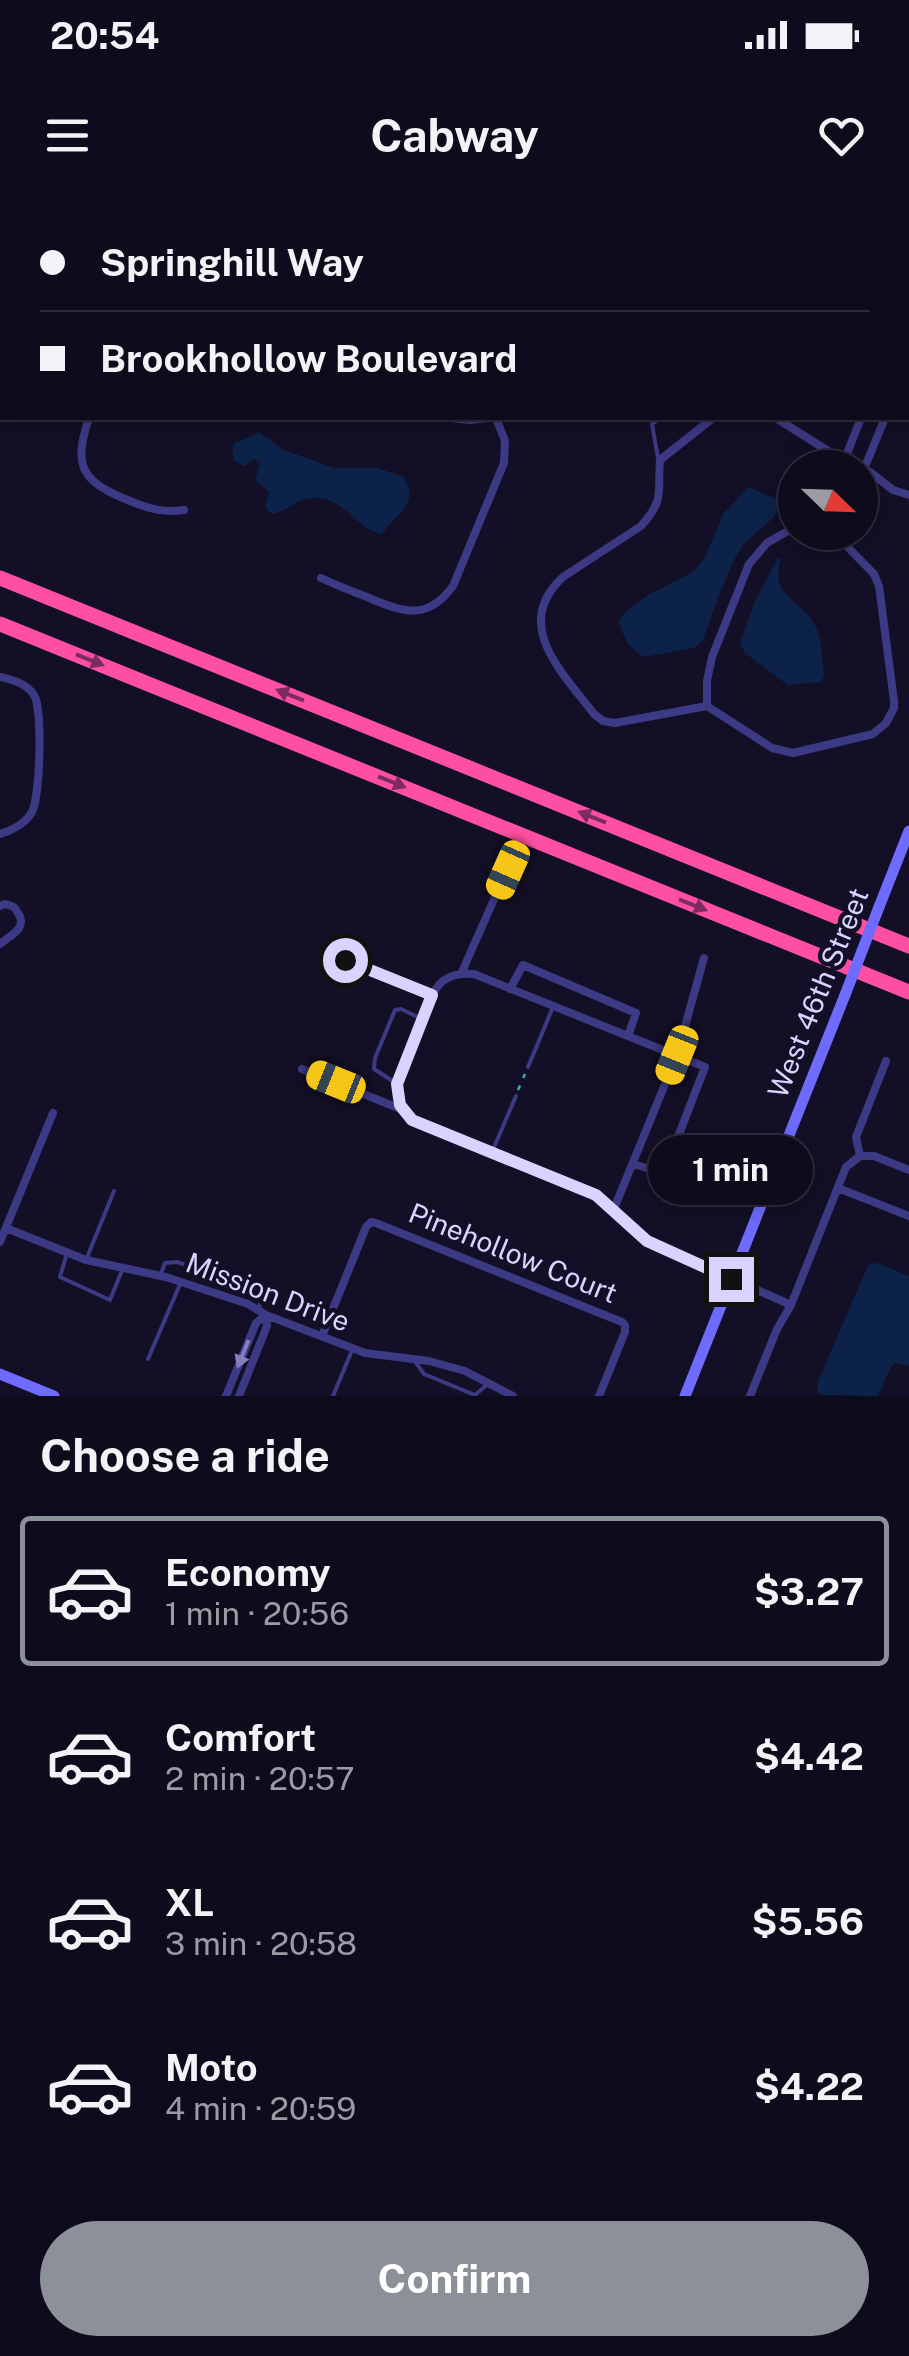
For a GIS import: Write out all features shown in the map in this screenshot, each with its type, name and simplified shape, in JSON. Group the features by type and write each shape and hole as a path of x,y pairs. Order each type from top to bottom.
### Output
{"highway":[{"path":"0,578 909,946"},
{"path":"0,624 909,992"}],"street":[{"path":"0,300 0,315"},
{"path":"88,420 80,446 87,474 97,486 149,508 184,510"},
{"path":"321,578 402,610 422,610 443,598 453,586 504,463 505,442 497,420"},
{"path":"710,420 660,460 660,491 651,514 641,526 555,584 542,611 542,638 549,655 594,714 615,723 706,706 772,748 793,753 870,735 886,723 894,701 879,586 874,574 851,550"},
{"path":"779,420 827,450"},
{"path":"853,450 861,420"},
{"path":"872,450 884,420"},
{"path":"878,479 892,490 909,495"},
{"path":"706,706 712,657 746,570 764,546 778,537"},
{"path":"0,677 29,689 40,718 35,804 27,819 4,833"},
{"name":"West 46th Street","path":"685,1396 909,831"},
{"path":"462,974 508,870"},
{"path":"0,906 12,906 22,923 0,944"},
{"path":"613,1211 677,1055 704,958"},
{"path":"345,960 432,995"},
{"path":"510,989 523,965 636,1012 628,1036"},
{"path":"632,1164 664,1173 705,1068 478,976 462,974 442,982 432,995 397,1084 398,1098 412,1120 596,1195 647,1241 791,1305"},
{"path":"860,1156 856,1136 886,1061"},
{"path":"302,1069 403,1110"},
{"path":"0,1242 53,1114"},
{"path":"750,1396 846,1167 860,1156 874,1156 909,1170"},
{"path":"838,1188 909,1216"},
{"name":"Pinehollow Court","path":"322,1336 366,1227 376,1223 622,1322 625,1332 599,1396"},
{"name":"Mission Drive","path":"6,1228 86,1260 160,1276 248,1304 352,1348 465,1371 513,1396"},
{"path":"226,1396 262,1313"},
{"path":"239,1396 267,1326 262,1313"},
{"path":"0,1374 54,1396"}],"lane":[{"path":"658,420 652,424 659,467"},
{"path":"528,1066 552,1006"},
{"path":"397,1084 374,1070 375,1058 395,1010 422,1018"},
{"path":"492,1152 516,1096"},
{"path":"86,1260 114,1191"},
{"path":"67,1253 60,1277 110,1300 123,1268"},
{"path":"160,1276 165,1263 177,1262 252,1290 259,1295 262,1313"},
{"path":"148,1359 180,1282"},
{"path":"334,1396 352,1348"},
{"path":"412,1358 424,1374 475,1395 489,1383"}],"path":[{"path":"516,1096 528,1066"}],"water":[{"path":"259,432 284,450 334,468 377,468 402,476 410,494 405,508 382,534 322,498 305,499 272,514 265,507 269,492 255,480 260,463 255,459 245,466 234,461 235,443"},
{"path":"749,487 778,502 774,516 738,553 703,640 694,648 644,657 627,642 619,620 648,595 693,572 705,557 723,514"},
{"path":"778,558 783,590 818,632 824,676 821,682 788,685 745,653 740,643 755,601"},
{"path":"878,1263 909,1276 909,1366 895,1363 878,1396 821,1395 817,1391 818,1381 867,1268"}],"route":[{"path":"345,960 432,995 397,1084 400,1105 412,1120 596,1195 647,1241 731,1279"}]}
